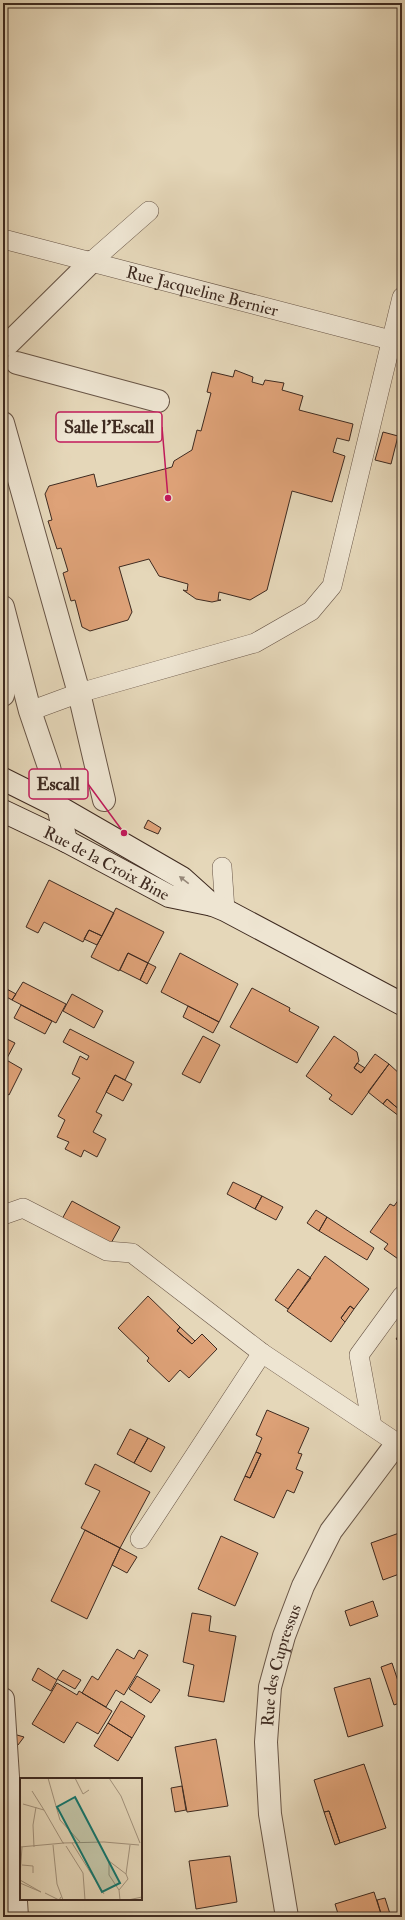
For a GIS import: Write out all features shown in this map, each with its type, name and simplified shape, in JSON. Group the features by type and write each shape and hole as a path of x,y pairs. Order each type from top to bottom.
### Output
{"street":[{"path":"91,262 12,354 158,401"},
{"path":"3,423 79,693 104,800"},
{"path":"3,607 30,711 49,767 66,841"},
{"path":"3,695 13,648"},
{"name":"Rue de la Croix Bine","path":"3,779 59,807 182,878 219,908 402,1004"},
{"name":"Rue de la Croix Bine","path":"3,810 66,841 169,896 219,908"},
{"name":"Rue des Cupressus","path":"287,1917 270,1814 266,1742 270,1687 284,1636 303,1586 331,1531 366,1482 400,1444"},
{"path":"3,1699 17,1917"}],"lane":[{"path":"91,262 149,211"},
{"name":"Rue Jacqueline Bernier","path":"3,239 396,342"},
{"path":"30,711 79,693 255,643 311,611 332,586 396,342 402,297"},
{"path":"219,908 222,867"},
{"path":"3,1215 23,1208 107,1251 132,1252 262,1354 400,1444"},
{"path":"372,1426 359,1356 402,1296"},
{"path":"140,1539 262,1354"}],"building":[{"path":"235,370 253,377 252,382 263,385 265,380 284,383 282,390 303,396 299,410 353,424 349,441 337,438 333,452 345,456 332,502 292,491 267,590 250,600 219,592 218,600 221,600 212,602 196,599 183,590 187,591 188,584 159,576 149,559 119,567 132,612 128,620 90,631 82,627 75,600 71,601 63,573 68,571 61,548 57,549 48,521 52,520 45,494 49,486 94,474 97,487 172,467 174,461 192,450 197,430 201,431 211,393 207,392 212,372 233,377"},
{"path":"383,432 398,436 391,464 375,460"},
{"path":"148,820 161,828 158,834 144,828"},
{"path":"49,880 114,913 102,936 89,930 83,942 44,922 38,933 26,927"},
{"path":"402,902 402,915 398,914"},
{"path":"116,908 164,932 148,963 128,953 119,971 91,957"},
{"path":"89,930 102,936 97,945 84,939"},
{"path":"128,953 148,963 140,980 120,970"},
{"path":"180,953 238,984 219,1022 161,992"},
{"path":"148,963 156,967 147,984 140,980"},
{"path":"23,982 66,1004 56,1023 12,1000"},
{"path":"3,987 16,994 12,1000 3,995"},
{"path":"252,988 290,1008 289,1011 319,1027 297,1063 230,1027"},
{"path":"72,994 103,1011 94,1028 63,1011"},
{"path":"21,1005 52,1021 45,1034 14,1018"},
{"path":"188,1006 219,1022 213,1033 183,1017"},
{"path":"70,1029 134,1062 125,1080 115,1075 96,1112 102,1115 93,1132 106,1139 97,1157 84,1150 81,1157 65,1149 69,1142 57,1137 65,1120 58,1116 80,1078 72,1074 80,1056 87,1060 89,1056 63,1042"},
{"path":"203,1036 220,1045 200,1083 182,1074"},
{"path":"334,1036 357,1052 359,1061 354,1068 361,1073 375,1054 389,1064 352,1115 329,1099 332,1095 306,1076"},
{"path":"3,1037 15,1043 6,1060 3,1058"},
{"path":"3,1058 22,1069 9,1095 3,1092"},
{"path":"357,1063 365,1068 361,1073 354,1068"},
{"path":"389,1064 402,1076 402,1112 387,1099 383,1104 368,1092"},
{"path":"115,1075 132,1084 123,1101 106,1092"},
{"path":"387,1099 402,1112 399,1116 383,1104"},
{"path":"233,1182 262,1196 255,1209 227,1194"},
{"path":"402,1195 401,1261 384,1249 388,1244 370,1232 390,1204 394,1206"},
{"path":"262,1196 283,1207 276,1220 255,1209"},
{"path":"72,1201 120,1227 110,1245 62,1219"},
{"path":"316,1210 327,1217 319,1231 307,1223"},
{"path":"327,1217 374,1248 367,1260 319,1231"},
{"path":"325,1256 369,1289 354,1309 350,1306 341,1318 345,1322 331,1342 287,1311"},
{"path":"298,1269 311,1278 288,1309 275,1300"},
{"path":"148,1296 180,1327 177,1331 192,1344 202,1334 217,1349 189,1378 180,1370 169,1382 147,1361 149,1358 118,1328"},
{"path":"350,1306 354,1309 345,1322 341,1318"},
{"path":"180,1327 195,1341 192,1344 177,1331"},
{"path":"402,1331 402,1343 396,1339"},
{"path":"267,1410 309,1428 298,1453 302,1454 296,1469 303,1472 294,1493 287,1490 274,1518 234,1500 245,1476 250,1478 261,1454 256,1452 262,1438 256,1435"},
{"path":"130,1429 148,1438 134,1463 117,1454"},
{"path":"148,1438 165,1447 151,1472 134,1463"},
{"path":"256,1452 261,1454 250,1478 245,1476"},
{"path":"95,1464 150,1492 120,1548 81,1528 100,1491 85,1484"},
{"path":"85,1530 120,1548 87,1619 51,1601"},
{"path":"402,1532 402,1573 383,1580 371,1543"},
{"path":"221,1536 258,1553 235,1606 198,1589"},
{"path":"120,1548 137,1557 127,1573 112,1565"},
{"path":"373,1601 378,1616 350,1626 345,1611"},
{"path":"192,1613 211,1616 209,1631 236,1636 224,1702 188,1696 194,1665 183,1662"},
{"path":"117,1649 134,1659 139,1650 148,1655 124,1695 116,1690 106,1707 82,1693 92,1676 98,1680"},
{"path":"392,1663 402,1693 402,1702 394,1705 381,1667"},
{"path":"38,1668 57,1680 51,1691 32,1680"},
{"path":"63,1670 81,1680 75,1689 57,1679"},
{"path":"137,1676 160,1690 151,1703 129,1689"},
{"path":"370,1678 383,1726 348,1737 334,1688"},
{"path":"57,1683 77,1695 79,1691 112,1711 98,1734 77,1722 64,1743 32,1724"},
{"path":"121,1701 145,1716 132,1738 108,1723"},
{"path":"108,1723 132,1738 118,1761 94,1746"},
{"path":"10,1733 24,1737 18,1745 11,1746"},
{"path":"216,1739 228,1806 187,1812 175,1747"},
{"path":"364,1764 386,1828 340,1843 329,1811 324,1812 314,1780"},
{"path":"182,1786 186,1810 175,1812 171,1788"},
{"path":"329,1811 340,1843 335,1845 324,1812"},
{"path":"230,1856 237,1902 196,1909 189,1861"},
{"path":"374,1892 382,1917 339,1917 335,1904"},
{"path":"385,1898 391,1917 382,1917 377,1900"}],"place":[{"name":"Salle l'Escall","path":"168,498"},
{"name":"Escall","path":"124,833"}]}
